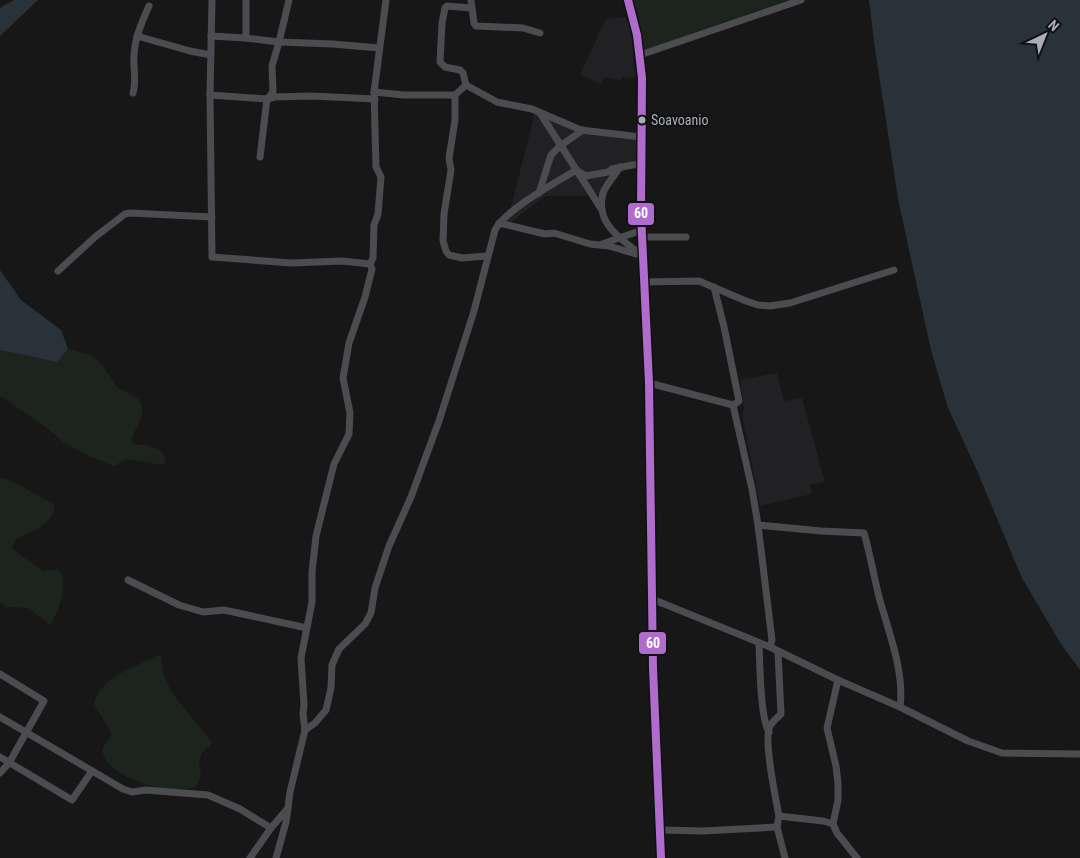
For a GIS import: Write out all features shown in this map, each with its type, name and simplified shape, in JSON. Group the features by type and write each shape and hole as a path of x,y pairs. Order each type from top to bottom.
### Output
{"main road":[{"path":"628,0 640,55 643,282 649,383 655,725 661,858"}],"street":[{"path":"212,0 210,95 212,256 292,263 342,261 370,264"},
{"path":"246,0 246,38"},
{"path":"260,157 267,99 273,92 272,66 289,0"},
{"path":"276,858 286,822 290,792 305,730 302,714 304,705 301,658 312,602 312,572 316,536 334,464 349,434 350,413 343,378 349,343 365,297 372,268 370,264 373,258 374,226 378,214 381,177 376,167 374,96 386,0"},
{"path":"471,0 471,8 476,26 523,28 540,33"},
{"path":"640,55 801,0"},
{"path":"133,93 136,80 134,55 137,36 148,6"},
{"path":"471,8 447,6 444,8 442,23 440,62 445,67 460,70 463,73 466,85 497,102 532,109 584,130 641,137"},
{"path":"137,36 211,55"},
{"path":"211,36 379,48"},
{"path":"210,95 267,99 311,96 455,95 466,85"},
{"path":"455,95 455,120 449,158 451,170 444,214 443,241 449,255 462,258 487,256"},
{"path":"540,113 602,210 608,227 643,256"},
{"path":"539,193 551,155 560,146 584,130"},
{"path":"576,170 586,176 608,172 620,167 642,164"},
{"path":"602,210 603,193 620,167"},
{"path":"305,730 315,723 326,710 331,688 332,665 339,649 365,624 371,613 375,588 389,546 411,497 439,422 472,319 495,230 499,223 527,200 576,170"},
{"path":"58,271 95,237 130,212 212,217"},
{"path":"499,223 545,234 554,233 590,244 601,244 643,256"},
{"path":"601,244 619,237 642,234 686,236"},
{"path":"643,282 700,281 746,301 770,306 790,304 894,270"},
{"path":"649,383 733,405 739,401 714,287"},
{"path":"733,405 758,525 772,640 770,648"},
{"path":"758,525 864,533 897,661 900,707"},
{"path":"128,580 179,606 203,612 224,610 307,628"},
{"path":"652,599 770,648 900,707 968,741 1002,753 1080,754"},
{"path":"759,644 762,695 766,726 769,732"},
{"path":"778,652 781,714 770,726 769,751 779,816 777,827 786,858"},
{"path":"0,674 44,701 9,763 0,773"},
{"path":"838,680 827,728 836,766 838,784 838,800 833,824 857,858"},
{"path":"0,717 123,789 132,792 146,790 208,795 240,809 271,828"},
{"path":"0,757 72,800 92,771"},
{"path":"250,858 288,808"},
{"path":"779,816 833,824"},
{"path":"660,830 703,831 777,827"}],"shaded area":[{"path":"14,0 38,0 0,36 0,8"},
{"path":"631,0 787,0 645,50"},
{"path":"869,0 1080,0 1080,670 1061,644 1022,578 975,466 948,408 931,350 899,204"},
{"path":"626,17 632,36 635,78 622,77 620,80 605,77 600,84 580,74 606,19"},
{"path":"536,109 587,129 639,134 639,168 631,168 622,172 605,193 588,196 545,196 506,226"},
{"path":"0,270 21,300 61,330 68,349 57,362 0,350"},
{"path":"68,349 92,356 102,365 117,387 138,399 142,406 142,415 131,440 133,444 158,449 166,461 163,465 126,459 114,466 91,457 63,442 46,427 0,396 0,350 57,362"},
{"path":"777,373 784,401 802,398 825,482 810,485 812,494 760,506 742,415 744,408 740,380"},
{"path":"0,477 18,484 54,505 55,510 51,517 39,528 17,539 12,549 43,571 57,569 61,574 63,580 62,596 50,625 29,608 7,607 0,602"},
{"path":"157,655 161,656 164,675 173,694 212,743 202,753 199,762 201,775 196,787 182,789 165,788 132,779 122,774 106,761 103,753 103,748 111,732 94,704 98,694 104,685 112,679"}],"transit line":[{"name":"60","path":"628,0 637,35 642,78 641,214 649,383 653,668 661,858"}],"place":[{"name":"Soavoanio","path":"642,120"}]}
